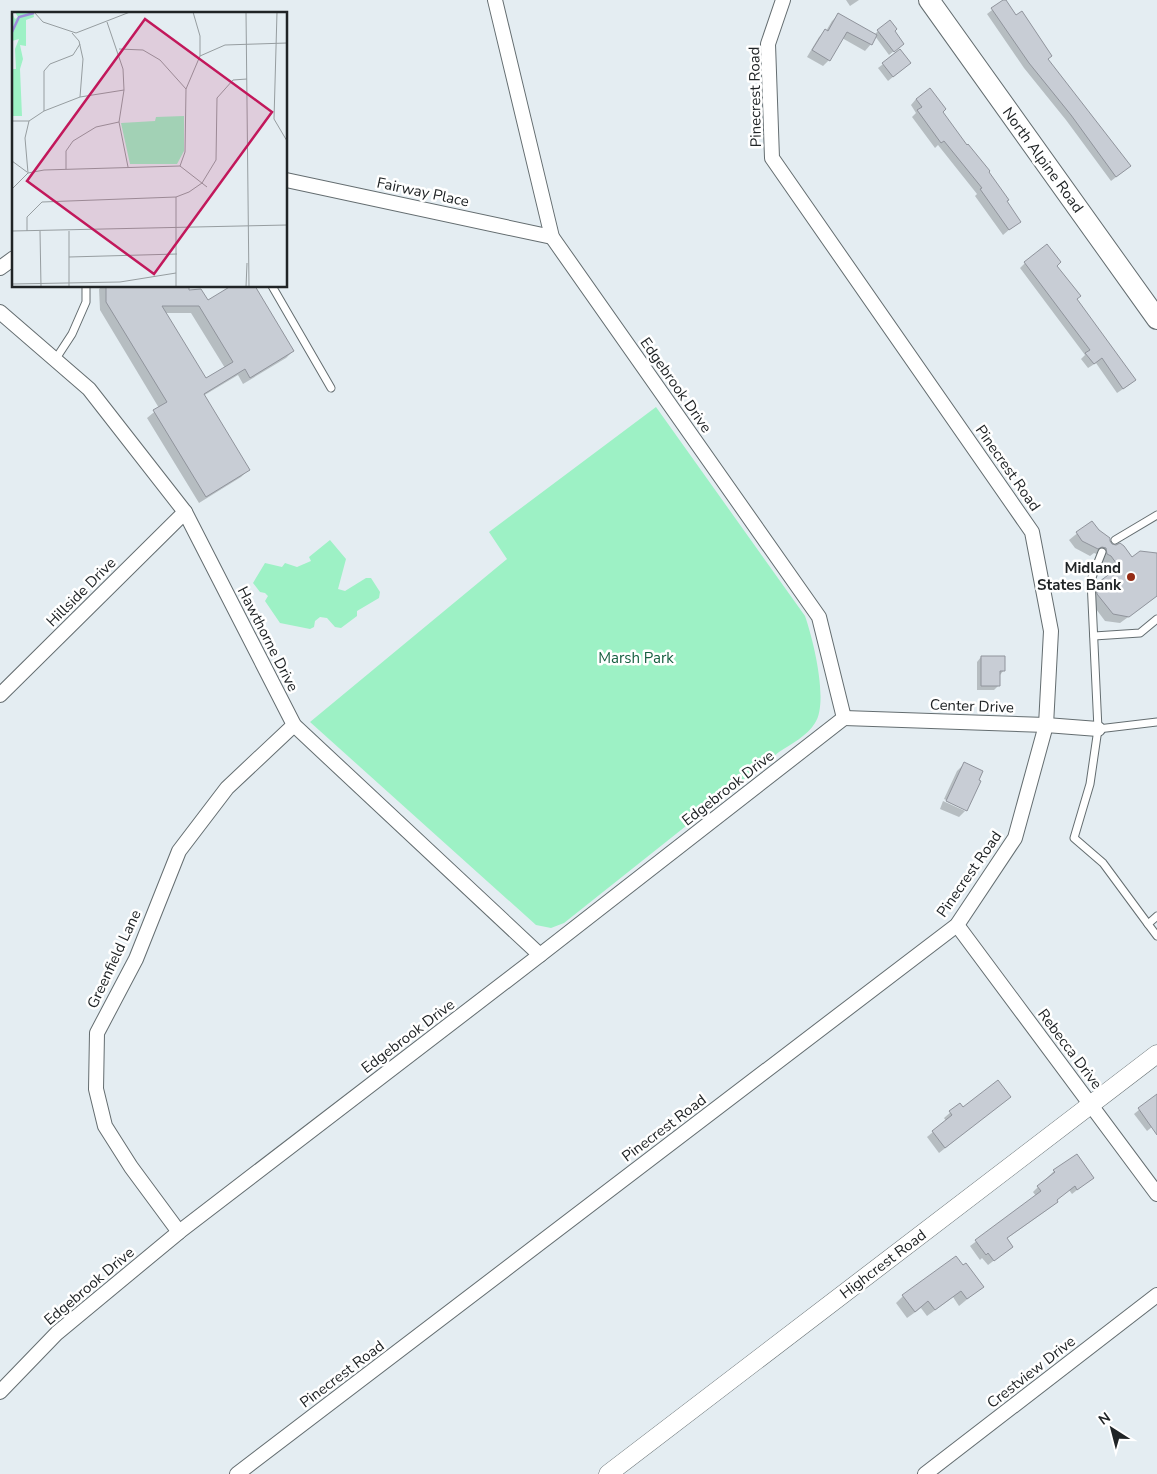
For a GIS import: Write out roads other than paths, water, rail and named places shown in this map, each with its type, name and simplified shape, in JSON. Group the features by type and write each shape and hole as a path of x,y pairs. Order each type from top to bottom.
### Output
{"main road":[{"name":"North Alpine Road","path":"929,0 1157,319"}],"street":[{"name":"Edgebrook Drive","path":"0,1392 57,1333 179,1232 540,955 844,718 819,617 552,237 495,0"},
{"name":"Pinecrest Road","path":"237,1474 957,925 1015,838 1046,725 1051,631 1032,532 772,158 768,44 783,0"},
{"name":"Fairway Place","path":"288,180 552,237"},
{"path":"0,268 12,259"},
{"name":"Hawthorne Drive","path":"0,312 89,389 185,512 294,725 540,955"},
{"name":"Hillside Drive","path":"0,695 185,512"},
{"name":"Center Drive","path":"844,718 1098,728"},
{"name":"Greenfield Lane","path":"179,1232 131,1166 105,1126 96,1089 97,1033 136,959 179,851 227,788 294,725"},
{"name":"Rebecca Drive","path":"957,925 1157,1194"},
{"name":"Highcrest Road","path":"608,1474 1157,1054"},
{"name":"Crestview Drive","path":"925,1474 1157,1295"}],"lane":[{"path":"54,360 72,334 86,302 86,288"},
{"path":"273,288 331,388"},
{"path":"1115,540 1157,515"},
{"path":"1102,552 1091,580 1098,728 1090,784 1074,838 1103,863 1157,936"},
{"path":"1094,636 1140,633 1157,619"},
{"path":"1098,728 1157,722"},
{"path":"1148,924 1157,916"}],"place":[{"name":"Midland States Bank","path":"1131,577"}],"park label":[{"name":"Marsh Park","path":"636,658"}]}
